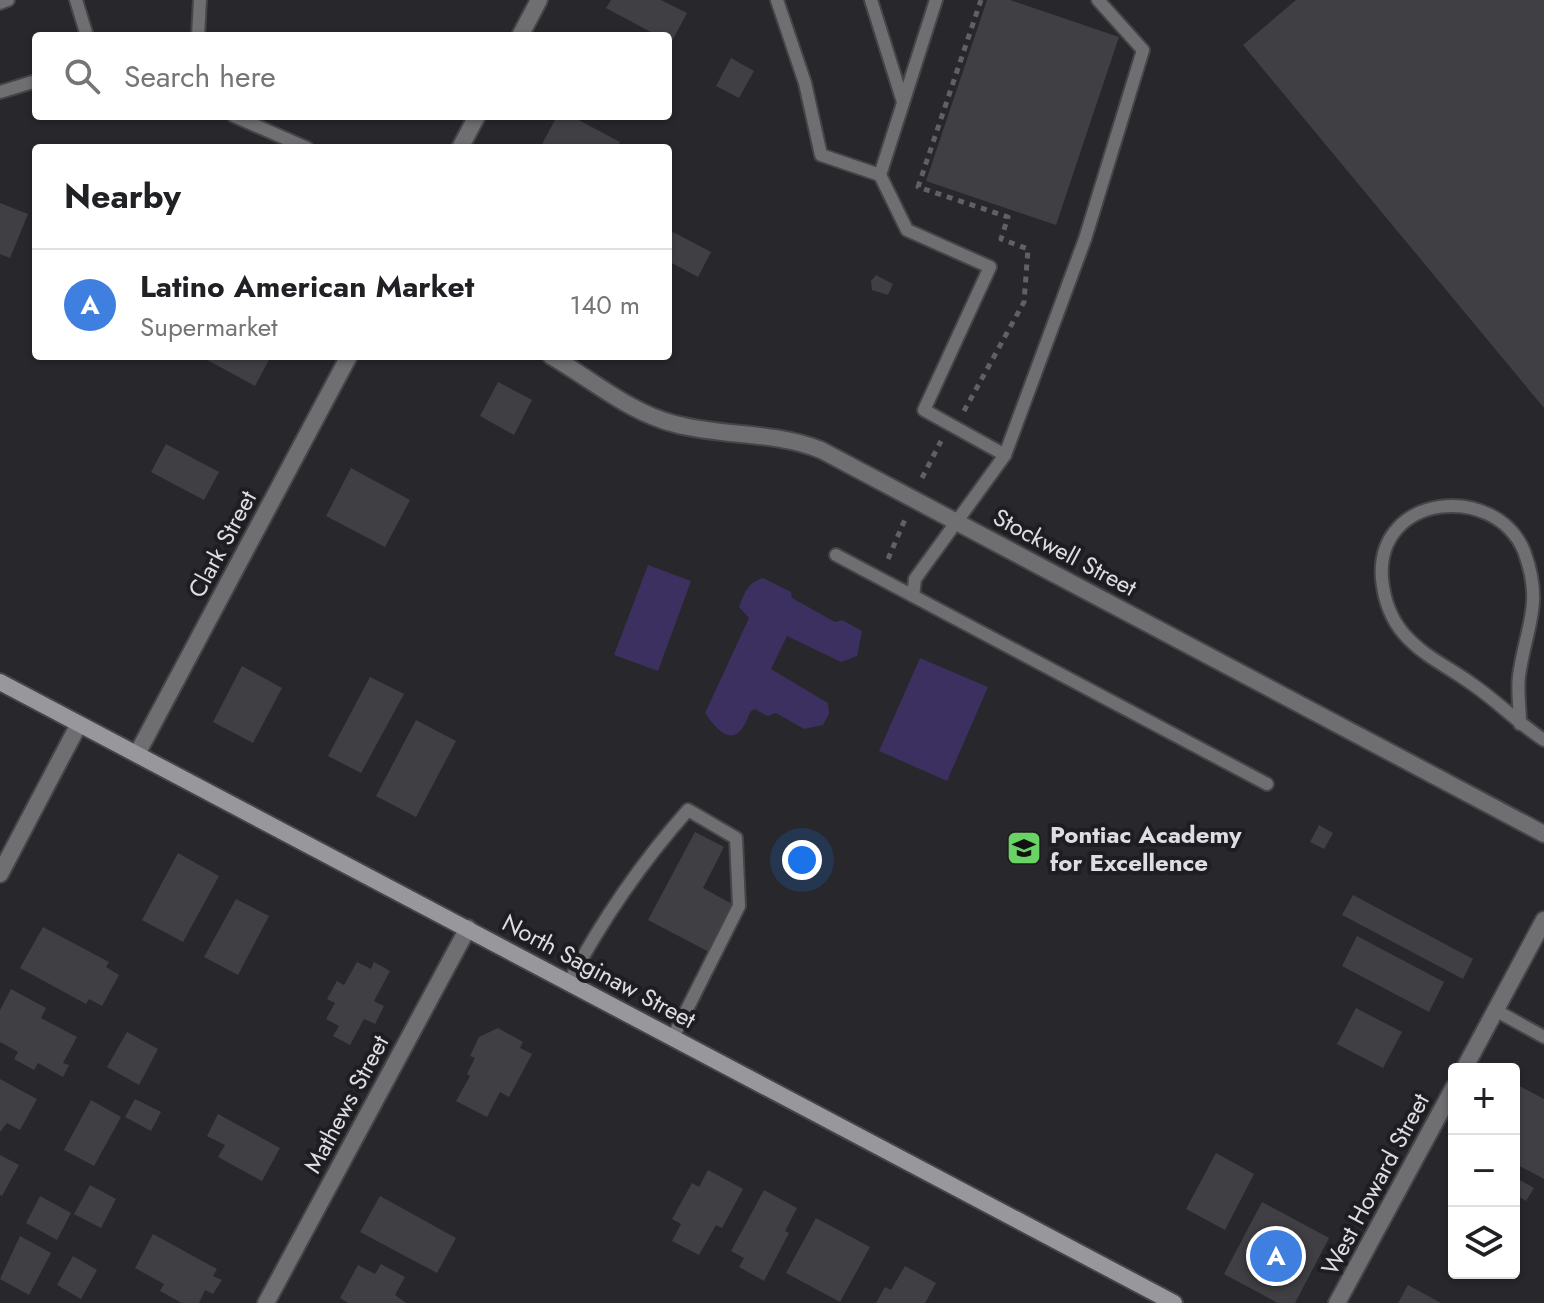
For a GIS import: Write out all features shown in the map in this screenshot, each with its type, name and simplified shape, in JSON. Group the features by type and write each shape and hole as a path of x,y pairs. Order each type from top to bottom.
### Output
{"street":[{"path":"522,32 539,0"},
{"path":"462,144 475,120"},
{"name":"Clark Street","path":"137,754 347,360"},
{"name":"Stockwell Street","path":"558,360 651,416 689,428 796,441 821,450 1544,834"},
{"name":"North Saginaw Street","path":"0,682 1174,1303"},
{"path":"0,874 79,724"},
{"path":"1467,1063 1544,920"},
{"name":"Mathews Street","path":"266,1303 468,928"},
{"name":"West Howard Street","path":"1337,1303 1448,1098"}],"lane":[{"path":"0,3 8,0"},
{"path":"76,0 86,32"},
{"path":"198,32 200,0"},
{"path":"777,0 805,83 821,155 880,175"},
{"path":"871,0 903,102"},
{"path":"936,0 880,175 907,230 990,267 924,410 1005,455"},
{"path":"913,596 915,579 954,520 1005,455 1085,239 1143,50 1098,0"},
{"path":"0,92 32,82"},
{"path":"243,120 298,144"},
{"path":"1520,724 1519,677 1537,605 1523,550 1499,521 1460,504 1416,512 1389,535 1381,566 1384,600 1402,632 1431,660 1472,683 1520,724 1544,740"},
{"path":"836,555 1267,784"},
{"path":"569,982 603,920 662,839 688,810 736,838 739,906 673,1037"},
{"path":"1495,1010 1544,1037"}],"path":[{"path":"878,578 914,499"}],"shaded area":[{"path":"648,565 691,581 658,671 614,655"},
{"path":"763,578 791,592 792,598 835,622 842,620 862,631 857,656 841,662 787,636 771,669 828,703 829,714 823,725 804,729 776,713 767,716 755,709 750,712 740,731 729,735 705,713 749,618 739,607 743,597 750,585"},
{"path":"920,658 988,687 947,781 879,751"}],"building":[{"path":"611,0 661,0 687,13 672,41 672,32 651,32 606,8"},
{"path":"987,0 1010,0 1119,37 1056,225 926,181"},
{"path":"1296,0 1544,0 1544,408 1243,45"},
{"path":"731,58 754,71 739,98 716,86"},
{"path":"555,120 579,120 620,142 619,144 542,144"},
{"path":"0,203 28,214 10,258 0,254"},
{"path":"672,234 711,252 698,277 672,263"},
{"path":"876,275 893,284 888,295 872,290 871,281"},
{"path":"207,360 269,360 255,386"},
{"path":"498,382 532,400 514,435 480,416"},
{"path":"166,444 219,472 204,500 151,472"},
{"path":"351,468 410,500 385,547 326,516"},
{"path":"242,666 282,688 253,743 213,722"},
{"path":"370,677 404,694 361,773 328,756"},
{"path":"416,720 456,741 416,817 376,796"},
{"path":"1319,825 1333,833 1324,849 1310,842"},
{"path":"695,832 724,847 703,888 734,905 709,952 648,920"},
{"path":"178,853 219,876 183,942 142,920"},
{"path":"1353,895 1473,959 1463,979 1342,915"},
{"path":"236,899 269,916 238,975 204,957"},
{"path":"43,927 109,962 106,967 119,975 102,1006 89,999 86,1004 20,968"},
{"path":"1357,936 1444,982 1429,1012 1342,966"},
{"path":"357,962 371,969 374,962 390,971 374,1001 384,1006 375,1024 364,1019 350,1045 333,1036 339,1026 326,1019 335,1003 327,999 337,981 344,985"},
{"path":"11,989 46,1008 41,1018 77,1037 63,1063 69,1065 63,1077 38,1063 34,1070 14,1059 18,1052 0,1042 0,1010"},
{"path":"1356,1008 1402,1032 1383,1068 1337,1044"},
{"path":"498,1028 523,1042 520,1048 532,1054 509,1097 500,1092 487,1117 456,1101 470,1076 467,1074 475,1058 470,1056 479,1037"},
{"path":"127,1032 158,1049 139,1085 107,1067"},
{"path":"0,1079 37,1099 20,1130 7,1123 0,1132"},
{"path":"1520,1086 1544,1099 1544,1179 1520,1166"},
{"path":"135,1099 161,1112 151,1131 125,1117"},
{"path":"91,1100 121,1117 94,1166 64,1150"},
{"path":"218,1114 280,1148 262,1181 218,1157 225,1145 207,1136"},
{"path":"1216,1153 1254,1174 1225,1230 1186,1209"},
{"path":"0,1155 19,1165 2,1196 0,1195"},
{"path":"708,1170 743,1189 722,1228 716,1225 699,1255 672,1241 681,1224 672,1219 692,1183 699,1187"},
{"path":"1520,1180 1534,1188 1526,1201 1520,1197"},
{"path":"90,1185 116,1199 101,1228 74,1214"},
{"path":"764,1190 797,1208 785,1231 789,1233 764,1281 739,1267 744,1258 731,1251"},
{"path":"40,1196 71,1213 57,1240 26,1223"},
{"path":"380,1196 456,1238 437,1273 360,1232"},
{"path":"1262,1202 1329,1238 1295,1303 1278,1303 1224,1274"},
{"path":"816,1218 870,1247 840,1302 786,1273"},
{"path":"153,1234 217,1269 213,1276 222,1280 213,1294 205,1290 199,1303 182,1303 160,1291 164,1284 135,1268"},
{"path":"20,1236 51,1253 29,1295 0,1279"},
{"path":"73,1256 97,1270 81,1299 57,1285"},
{"path":"381,1264 405,1277 395,1295 406,1303 348,1303 340,1298 358,1265 375,1274"},
{"path":"905,1266 936,1283 925,1303 876,1303 885,1287 891,1290"},
{"path":"1408,1285 1441,1303 1398,1303"}],"place":[{"name":"Pontiac Academy for Excellence","path":"1024,848"},
{"name":"Latino American Market","path":"1276,1256"}]}
